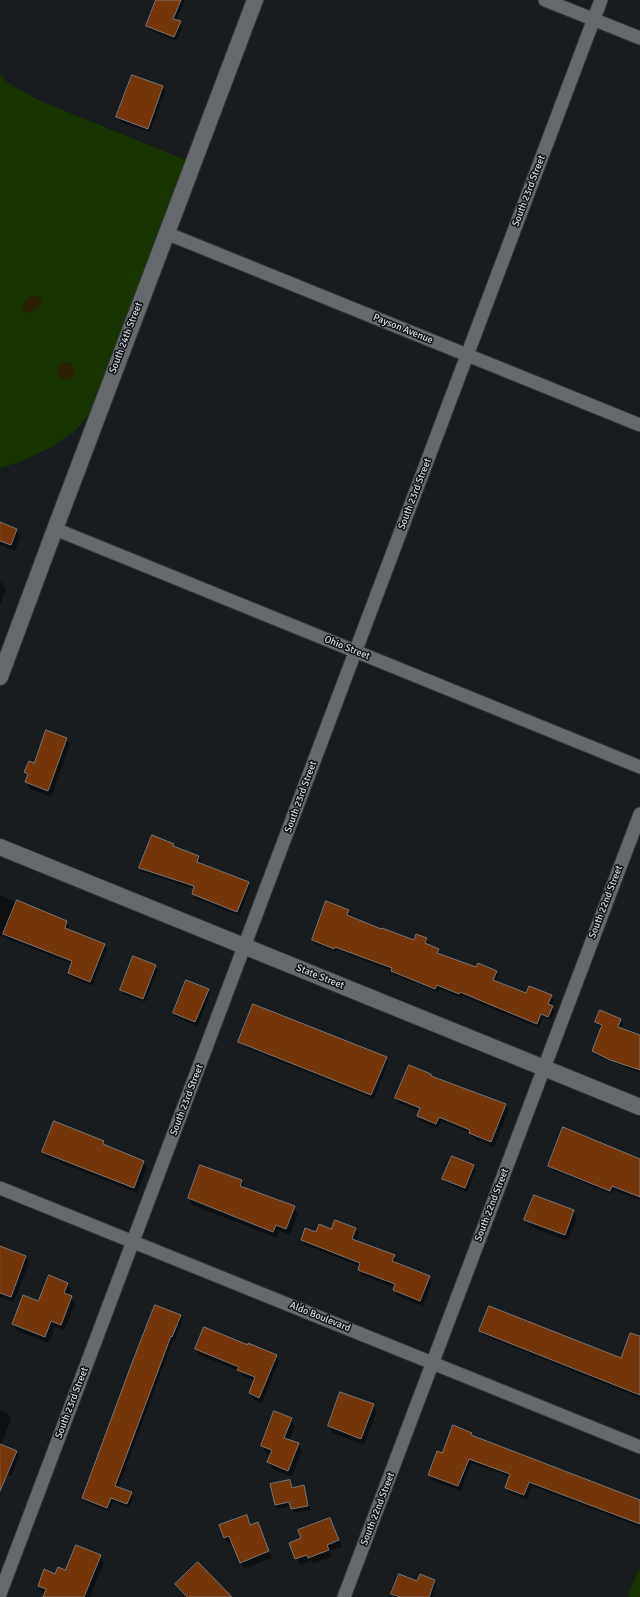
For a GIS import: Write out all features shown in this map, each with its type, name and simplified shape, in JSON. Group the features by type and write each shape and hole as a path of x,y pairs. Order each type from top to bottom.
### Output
{"street":[{"name":"South 24th Street","path":"0,677 255,0"},
{"path":"545,0 640,38"},
{"name":"South 23rd Street","path":"0,1594 601,0"},
{"name":"Payson Avenue","path":"166,233 640,425"},
{"name":"Ohio Street","path":"55,529 640,767"},
{"name":"South 22nd Street","path":"344,1597 640,814"},
{"name":"State Street","path":"0,847 640,1107"},
{"name":"Aldo Boulevard","path":"0,1188 640,1446"}],"green space":[{"path":"0,74 7,82 38,100 193,163 106,393 78,428 52,447 22,461 0,468"},
{"path":"640,1566 640,1597 628,1597"}],"sand":[{"path":"34,295 42,300 41,306 29,313 24,312 24,301 28,297"},
{"path":"66,362 72,365 75,371 72,377 66,380 60,377 57,371 60,365"}],"building":[{"path":"156,0 181,0 173,19 181,21 174,37 146,26"},
{"path":"132,75 163,86 148,129 116,117"},
{"path":"0,522 17,529 11,545 0,541"},
{"path":"46,730 67,738 48,791 25,782 28,774 24,772 29,761 34,763"},
{"path":"152,835 174,844 173,846 199,856 197,862 249,882 237,912 192,894 194,886 139,868"},
{"path":"17,900 67,921 65,928 105,944 90,982 68,973 72,961 3,934"},
{"path":"326,901 349,910 347,915 381,929 382,928 414,940 416,934 427,938 425,943 439,949 437,953 476,967 478,963 497,971 493,980 526,993 529,986 552,995 548,1004 553,1006 548,1017 541,1014 537,1024 460,992 459,994 437,985 435,989 391,971 392,968 335,947 334,949 312,940"},
{"path":"133,956 156,965 143,999 120,990"},
{"path":"186,980 209,989 195,1022 173,1013"},
{"path":"253,1004 387,1057 371,1095 238,1042"},
{"path":"600,1010 621,1019 618,1027 640,1035 640,1070 610,1060 592,1051 602,1025 595,1022"},
{"path":"409,1065 431,1074 431,1076 506,1104 491,1142 469,1133 470,1130 439,1117 436,1124 417,1116 420,1108 395,1098"},
{"path":"54,1121 104,1141 103,1144 144,1161 134,1188 42,1152"},
{"path":"563,1127 640,1159 640,1197 612,1186 610,1191 548,1166"},
{"path":"452,1156 474,1165 465,1188 442,1179"},
{"path":"200,1165 242,1180 240,1186 295,1206 286,1229 276,1225 273,1232 188,1198"},
{"path":"534,1195 574,1210 565,1235 524,1220"},
{"path":"335,1220 356,1228 352,1239 395,1255 392,1261 430,1276 420,1301 393,1290 395,1284 358,1270 360,1263 301,1240 305,1228 316,1232 319,1224 331,1229"},
{"path":"0,1246 26,1256 11,1297 0,1293"},
{"path":"49,1275 68,1283 64,1293 72,1296 61,1325 51,1321 45,1337 12,1324 23,1295 38,1301"},
{"path":"155,1305 181,1315 172,1337 171,1336 115,1486 132,1492 127,1504 111,1498 107,1508 82,1498"},
{"path":"489,1306 621,1358 630,1333 640,1336 640,1395 479,1331"},
{"path":"204,1327 277,1355 259,1398 249,1393 255,1377 237,1370 239,1367 195,1349"},
{"path":"340,1392 374,1404 361,1439 328,1426"},
{"path":"274,1411 292,1418 284,1438 299,1443 288,1471 267,1462 272,1450 261,1446"},
{"path":"453,1425 472,1433 471,1435 640,1500 640,1524 529,1482 524,1495 505,1488 510,1474 469,1459 458,1486 428,1475 437,1451 442,1453"},
{"path":"0,1444 17,1451 0,1491"},
{"path":"290,1480 292,1488 304,1485 308,1506 291,1509 289,1502 275,1505 270,1484"},
{"path":"247,1515 250,1525 258,1522 269,1551 240,1563 229,1536 224,1538 219,1525"},
{"path":"330,1518 339,1540 327,1545 329,1550 308,1558 307,1555 295,1559 289,1543 301,1538 298,1530"},
{"path":"76,1545 101,1555 84,1597 43,1597 46,1589 38,1586 44,1569 55,1574 58,1567 65,1570"},
{"path":"198,1562 232,1597 187,1597 175,1584"},
{"path":"399,1574 417,1581 420,1574 435,1580 429,1597 400,1597 391,1594"}]}
